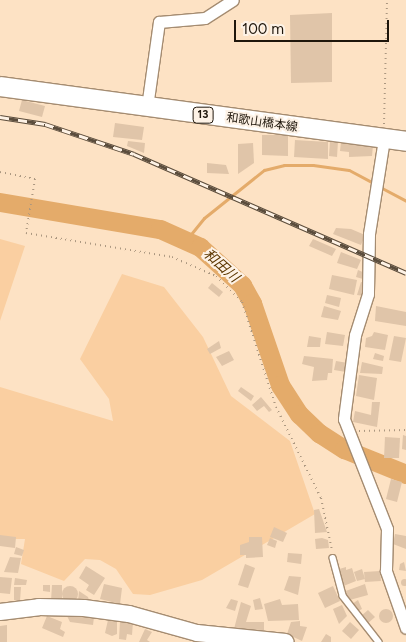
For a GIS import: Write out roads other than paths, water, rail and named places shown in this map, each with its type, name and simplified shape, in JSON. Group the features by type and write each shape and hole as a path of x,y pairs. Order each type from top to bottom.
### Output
{"main road":[{"name":"和歌山橋本線","path":"0,86 406,141"}],"street":[{"path":"147,107 159,22 205,18 233,0"},
{"path":"384,139 369,234 368,294 356,334 345,407 346,431 387,529 386,571 401,597 406,628"},
{"path":"0,612 40,606 84,608 129,614 196,632 286,642"}],"lane":[{"path":"333,558 343,596 379,642"}],"waterway":[{"path":"187,239 204,218 264,170 284,165 313,165 349,170 375,184"},
{"path":"380,187 406,201"},
{"name":"和田川","path":"0,202 160,229 200,247 242,285 252,303 280,385 299,414 319,433 344,449 406,474"}],"railway":[{"path":"0,117 45,124 134,154 406,273"}]}
